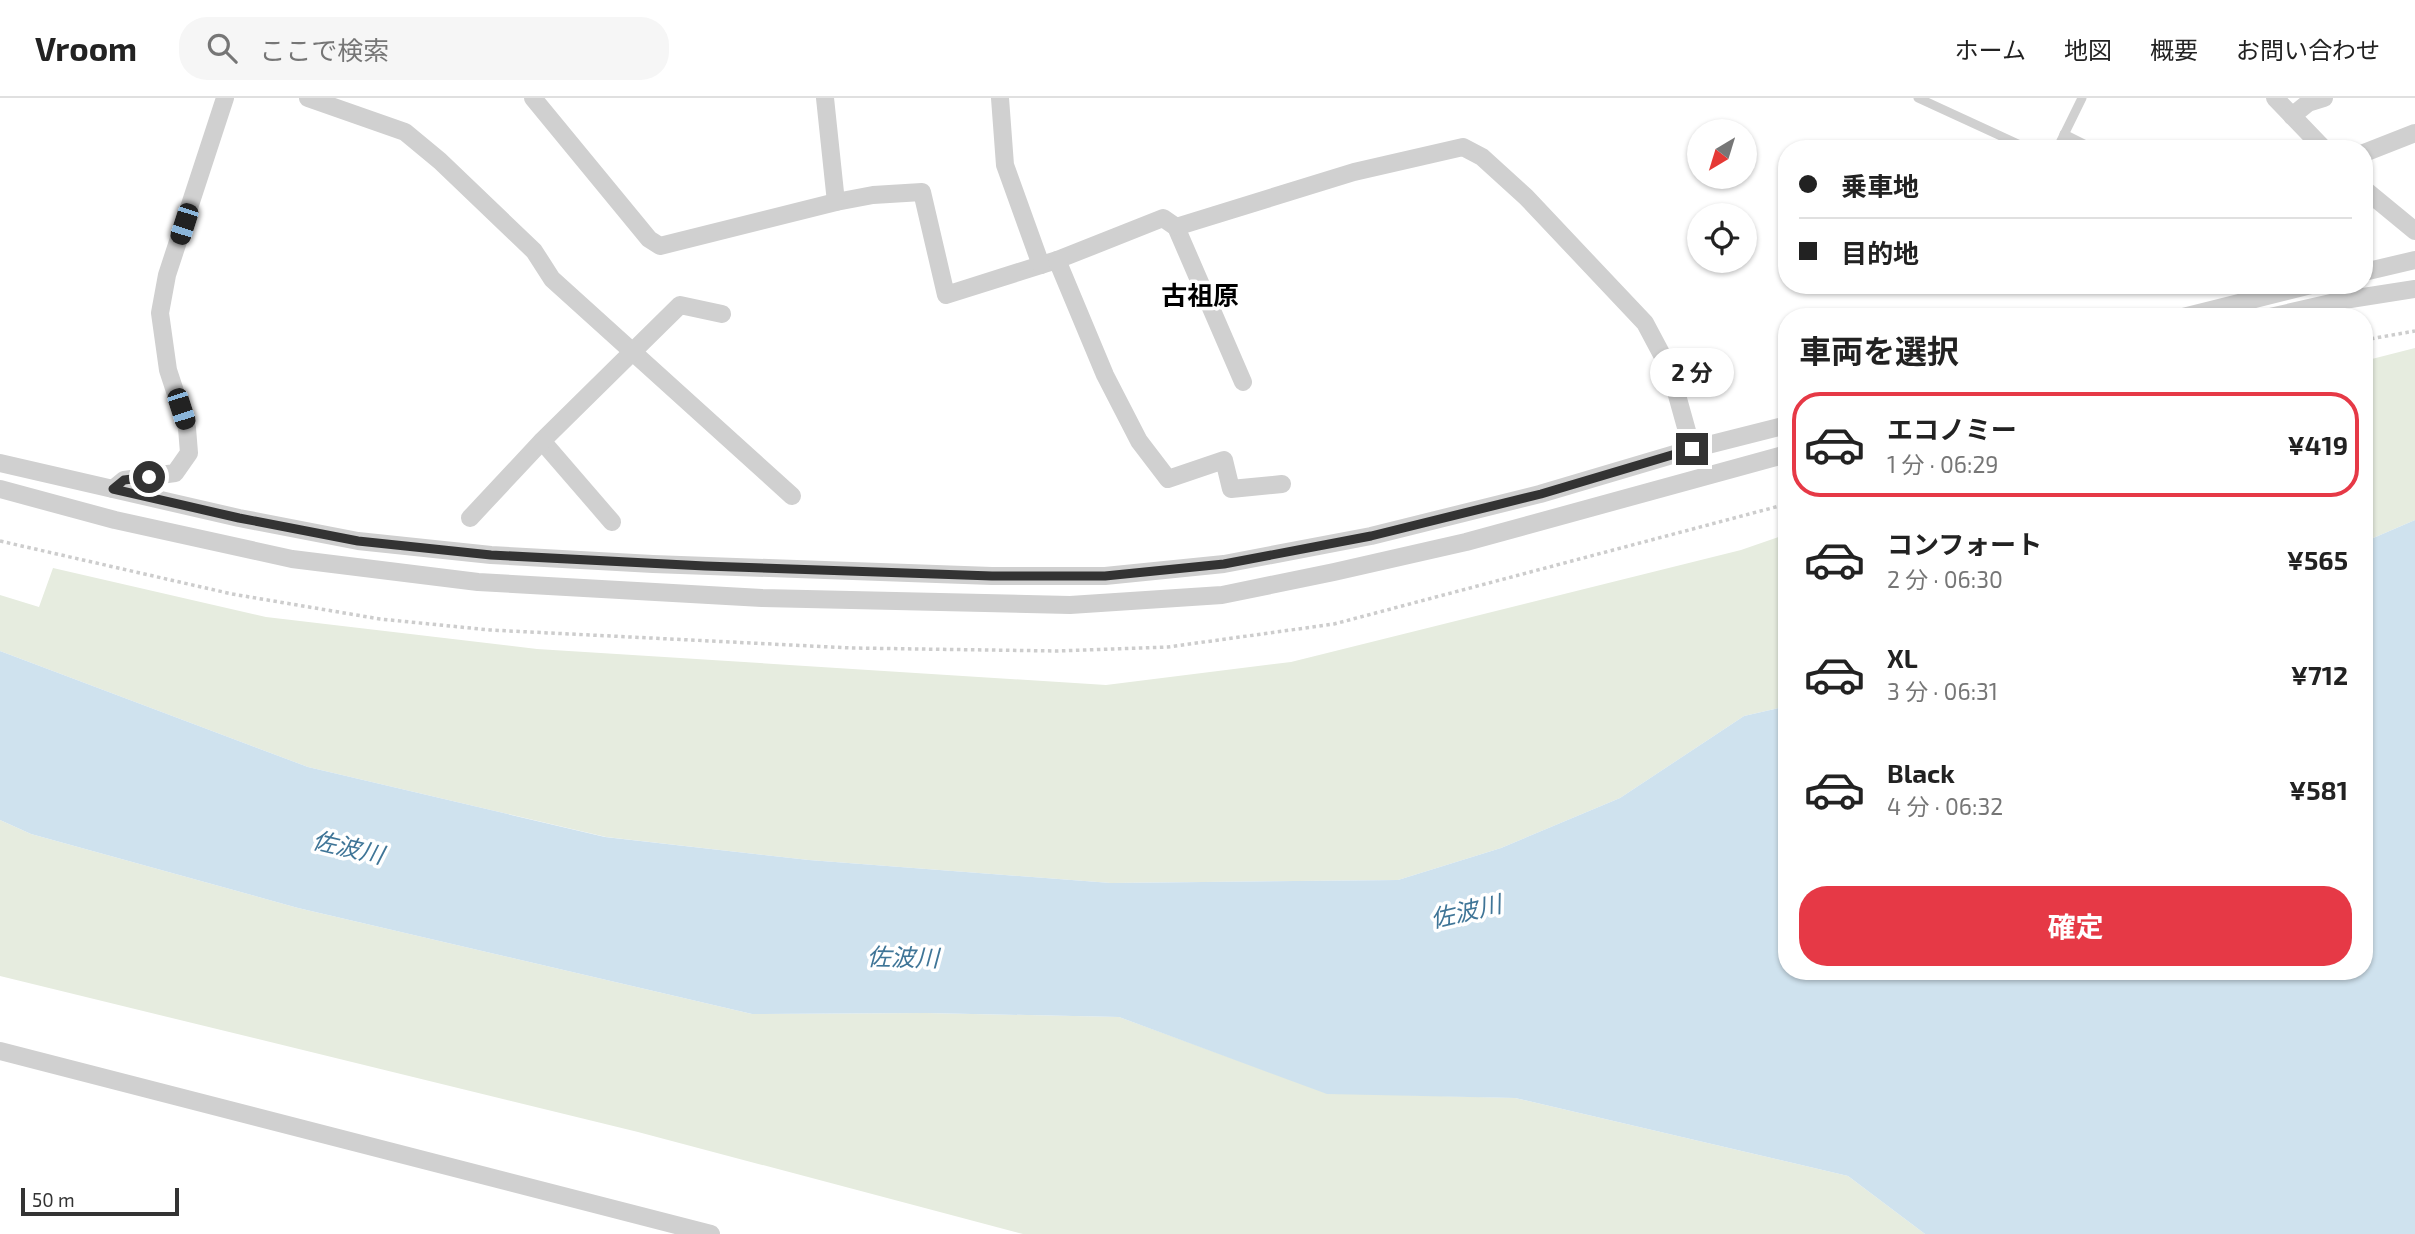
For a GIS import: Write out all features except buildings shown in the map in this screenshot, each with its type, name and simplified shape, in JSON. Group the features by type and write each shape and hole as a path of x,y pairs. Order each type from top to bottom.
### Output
{"street":[{"path":"113,489 124,480 175,473 189,453 187,428 167,370 160,313 167,275 225,98"},
{"path":"308,98 405,132 440,161 534,251 552,279 792,496"},
{"path":"533,98 649,239 660,246 836,202 873,195 922,192 946,295 1049,262 1163,218 1176,227 1243,382"},
{"path":"825,98 836,202"},
{"path":"1000,98 1005,165 1049,262 1139,441 1168,479 1224,460 1231,489 1282,484"},
{"path":"2275,98 2315,140"},
{"path":"2292,116 2308,103 2323,98"},
{"path":"2373,149 2415,132"},
{"path":"1176,227 1354,172 1463,147 1482,157 1526,197 1645,323 1670,370 1692,449"},
{"path":"2373,196 2415,231"},
{"path":"2373,270 2415,260"},
{"path":"2309,308 2415,289"},
{"path":"2219,308 2275,294"},
{"path":"470,518 542,441 680,305 722,314"},
{"path":"0,463 239,518 358,541 491,555 992,576 1105,576 1224,564 1371,536 1541,494 1692,449 1778,427"},
{"path":"542,441 612,522"},
{"path":"0,489 115,520 292,559 478,582 762,598 1070,605 1222,595 1334,572 1466,542 1778,457"},
{"path":"0,1051 711,1234"}],"lane":[{"path":"1918,98 2009,140"},
{"path":"2061,140 2082,98"},
{"path":"2064,134 2076,140"}],"path":[{"path":"2373,338 2415,331"}],"shaded area":[{"path":"2415,348 2415,520 2373,538 2373,359"},
{"path":"1778,537 1778,708 1744,716 1620,798 1501,848 1398,880 1111,883 809,860 606,837 308,767 0,651 0,595 39,607 53,568 266,617 537,649 1106,685 1291,662 1741,550"},
{"path":"0,820 31,834 298,908 752,1014 926,1013 1119,1017 1327,1093 1515,1098 1848,1176 1925,1234 1023,1234 638,1132 0,976"}],"water":[{"name":"佐波川","path":"2415,520 2415,1234 1925,1234 1848,1176 1515,1098 1327,1094 1119,1017 926,1013 752,1014 298,908 31,834 0,820 0,651 308,767 605,837 809,860 1111,883 1398,880 1501,848 1620,798 1744,716 1778,708 1778,980 2373,980 2373,538"}],"district":[{"name":"古祖原","path":"1200,296"}],"route":[{"path":"149,477 124,480 113,489 239,518 358,541 491,555 653,564 992,576 1105,576 1224,564 1371,536 1541,494 1692,449"}]}
